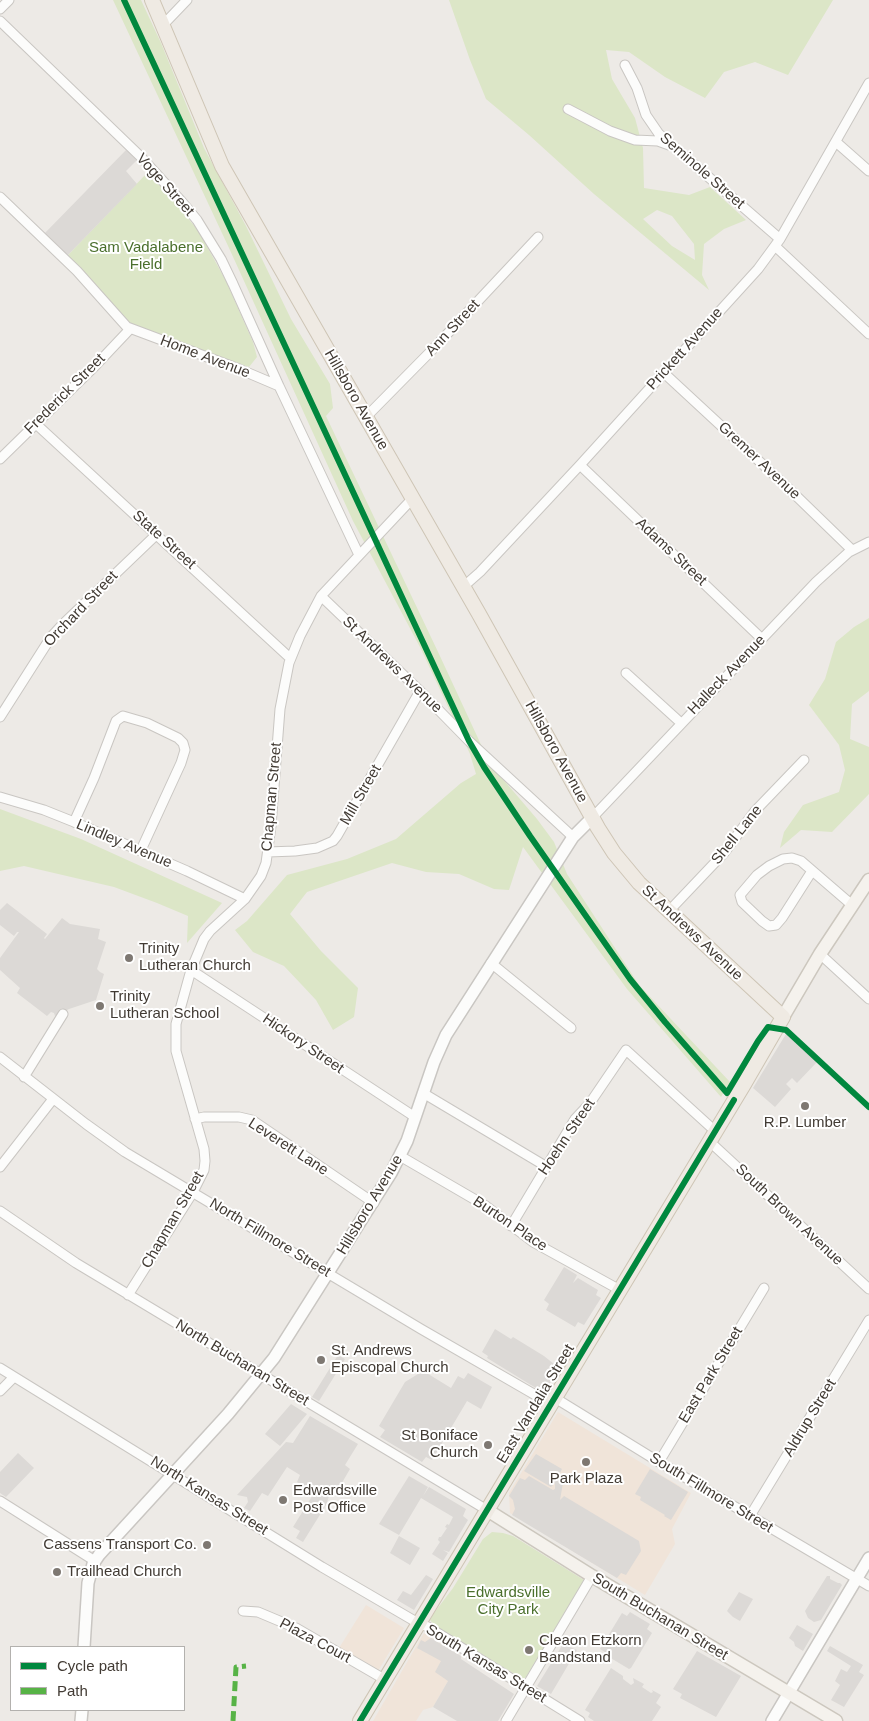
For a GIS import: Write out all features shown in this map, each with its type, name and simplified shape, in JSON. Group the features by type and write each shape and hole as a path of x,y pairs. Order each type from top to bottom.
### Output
{"main road":[{"name":"Hillsboro Avenue","path":"152,0 222,166 567,769 592,818"},
{"name":"St Andrews Avenue","path":"592,818 614,853 639,882 783,1017"},
{"name":"East Vandalia Street","path":"360,1721 820,954 869,880"},
{"name":"South Buchanan Street","path":"487,1510 592,1576 836,1721"}],"street":[{"path":"0,10 9,0"},
{"path":"163,25 187,0"},
{"name":"Voge Street","path":"0,21 141,157 197,220 233,284 279,386"},
{"name":"Seminole Street","path":"625,65 637,88 646,115 660,134 778,243 869,334"},
{"name":"Prickett Avenue","path":"462,587 480,572 580,466 757,270 778,243 869,83"},
{"path":"568,109 610,131 635,140 658,141 674,147"},
{"path":"836,142 869,171"},
{"name":"Home Avenue","path":"0,197 78,271 123,324 130,329 239,369 279,386"},
{"name":"Ann Street","path":"366,417 538,237"},
{"name":"Frederick Street","path":"0,459 130,329"},
{"name":"Gremer Avenue","path":"664,373 852,550"},
{"path":"279,386 359,554"},
{"name":"State Street","path":"36,424 290,658"},
{"name":"Adams Street","path":"580,466 762,639"},
{"name":"Chapman Street","path":"128,1295 193,1192 200,1179 205,1161 204,1149 178,1059 175,1038 177,1017 191,970 204,939 244,899 261,876 268,852 280,709 290,658 321,596 412,499"},
{"name":"Orchard Street","path":"0,717 51,637 157,534"},
{"name":"Halleck Avenue","path":"592,818 838,560 852,550 869,542"},
{"name":"St Andrews Avenue","path":"321,596 573,837"},
{"path":"626,673 681,723"},
{"name":"Mill Street","path":"268,852 317,848 333,841 420,691"},
{"path":"74,822 88,793 116,721 123,716 147,723 178,738 183,743 185,750 182,763 141,850"},
{"name":"Shell Lane","path":"669,911 724,853 755,811 804,760"},
{"name":"Lindley Avenue","path":"0,797 20,802 74,822 141,850 244,899"},
{"name":"Hillsboro Avenue","path":"84,1646 88,1583 95,1561 261,1375 374,1203 400,1156 434,1062 446,1035 573,837 592,818"},
{"path":"812,871 776,925 769,926 742,902 740,895 757,875 783,859 792,858 801,861 852,905"},
{"path":"820,954 869,999"},
{"path":"491,964 571,1028"},
{"name":"Hickory Street","path":"191,970 415,1117"},
{"path":"24,1076 63,1014"},
{"name":"South Brown Avenue","path":"626,1050 869,1288"},
{"name":"Hoehn Street","path":"511,1226 575,1119 590,1103 626,1050"},
{"name":"North Fillmore Street","path":"0,1057 115,1145 329,1273 553,1401"},
{"path":"423,1093 547,1167"},
{"path":"0,1167 53,1099"},
{"name":"Leverett Lane","path":"195,1119 204,1117 239,1117 252,1120 374,1203"},
{"name":"Burton Place","path":"400,1156 486,1206 533,1242 620,1290"},
{"name":"North Buchanan Street","path":"0,1211 45,1243 128,1295 487,1510"},
{"name":"East Park Street","path":"659,1462 764,1288"},
{"name":"Aldrup Street","path":"750,1516 869,1320"},
{"name":"North Kansas Street","path":"0,1368 418,1623"},
{"path":"0,1392 14,1376"},
{"name":"South Fillmore Street","path":"553,1401 869,1586"},
{"path":"0,1501 95,1561"},
{"path":"772,1721 869,1558"},
{"path":"506,1721 592,1576"},
{"name":"Plaza Court","path":"243,1611 258,1612 296,1628 384,1679"},
{"name":"South Kansas Street","path":"418,1623 580,1721"}],"shaded area":[{"path":"126,150 137,160 126,171 137,184 67,256 44,234"},
{"path":"7,903 47,934 45,939 62,918 70,924 100,929 98,939 106,942 97,969 104,974 96,1000 55,1016 51,1012 47,1016 17,993 20,988 0,970 0,958 19,932 14,936 0,925 0,910"},
{"path":"786,1034 817,1062 797,1083 792,1078 786,1084 791,1089 775,1107 753,1088"},
{"path":"564,1267 577,1275 573,1283 578,1278 598,1290 596,1295 601,1298 584,1325 578,1322 575,1327 546,1310 549,1304 544,1300"},
{"path":"495,1329 511,1339 513,1337 544,1356 559,1368 544,1393 487,1358 488,1356 482,1352"},
{"path":"338,1355 345,1359 319,1401 312,1397"},
{"path":"425,1372 451,1388 458,1376 464,1379 468,1373 492,1387 481,1409 467,1401 432,1460 426,1457 422,1462 380,1437 385,1430 379,1426 405,1382"},
{"path":"291,1404 307,1414 280,1446 265,1434"},
{"path":"558,1412 691,1493 672,1529 675,1544 645,1595 510,1513 509,1493"},
{"path":"310,1416 358,1444 345,1465 350,1469 336,1493 331,1490 326,1505 303,1542 296,1538 300,1531 293,1527 314,1493 297,1482 300,1475 287,1467 268,1496 262,1493 250,1511 244,1508 248,1502 247,1497 237,1495 286,1442 293,1443"},
{"path":"18,1453 34,1468 6,1497 0,1493 0,1472"},
{"path":"536,1454 562,1469 559,1475 563,1483 560,1500 564,1496 639,1541 641,1551 626,1575 621,1573 617,1578 512,1515 515,1509 513,1500 509,1496 520,1478 525,1480 529,1476 553,1490 555,1489 555,1483 551,1487 524,1471"},
{"path":"650,1469 688,1492 671,1520 640,1500 641,1497 635,1494"},
{"path":"409,1476 428,1487 423,1496 429,1487 466,1509 463,1516 468,1520 449,1552 443,1550 448,1553 443,1561 432,1554 440,1542 438,1540 439,1537 441,1537 447,1528 445,1527 447,1524 449,1525 453,1517 421,1498 399,1535 379,1524"},
{"path":"399,1536 420,1548 410,1565 390,1553"},
{"path":"426,1575 433,1579 414,1610 397,1600 403,1591 411,1595"},
{"path":"827,1576 830,1576 830,1579 842,1585 821,1620 814,1622 808,1618 805,1611"},
{"path":"739,1592 753,1599 740,1621 727,1611"},
{"path":"366,1605 404,1628 378,1671 339,1648"},
{"path":"630,1612 650,1624 647,1629 652,1633 629,1669 604,1654 605,1652 600,1649 622,1613 627,1616"},
{"path":"797,1625 813,1634 803,1651 795,1646 794,1642 789,1638"},
{"path":"424,1633 462,1657 433,1707 423,1710 416,1721 373,1721"},
{"path":"431,1638 461,1656 461,1659 514,1694 498,1721 457,1721 433,1707 448,1681 435,1672 441,1661 417,1648 421,1640 425,1642"},
{"path":"563,1644 577,1650 551,1694 537,1686"},
{"path":"830,1646 863,1665 859,1672 864,1675 844,1707 831,1700 840,1685 835,1681 841,1669 847,1672 851,1666 827,1651"},
{"path":"697,1651 741,1676 716,1717 680,1698 682,1694 673,1689"},
{"path":"611,1668 623,1676 623,1679 631,1685 634,1683 633,1678 644,1684 642,1687 651,1693 653,1692 652,1690 661,1695 656,1703 661,1707 652,1721 594,1721 588,1717 590,1713 585,1710"}],"green space":[{"path":"113,0 141,0 161,43 204,148 246,226 291,319 330,384 333,408 326,416 490,764 554,842 567,874 639,985 730,1082 721,1097 627,989 523,847 509,890 494,889 459,874 426,872 392,863 307,892 290,914 321,951 358,988 354,1017 333,1030 316,1000 284,966 253,952 235,930 247,921 287,875 347,859 396,839 461,783 476,774 470,754 421,649 353,521 229,248"},
{"path":"449,0 833,0 788,75 755,62 724,72 705,98 665,77 629,52 606,50 612,79 635,118 643,148 644,188 689,195 710,187 746,220 724,229 704,244 702,275 709,290 594,194 486,99","holes":["657,210 672,216 694,244 695,260 672,246 643,219"]},
{"name":"Sam Vadalabene Field","path":"148,172 198,230 226,281 253,342 257,357 249,367 133,326 67,256"},
{"path":"869,618 869,691 852,704 850,739 869,747 869,794 832,832 801,830 780,848 784,832 803,805 839,792 845,770 839,745 809,705 825,679 836,642 854,627"},
{"path":"0,809 81,839 222,903 187,943 188,916 157,903 114,887 24,866 0,871"},
{"name":"Edwardsville City Park","path":"492,1532 513,1536 584,1580 526,1677 523,1679 455,1638 430,1620 453,1588 483,1539"}],"marked path":[{"path":"233,1721 236,1667 246,1666"}],"cycle path":[{"path":"124,0 469,741 530,836 630,979 727,1093 768,1027 786,1030 869,1107"},
{"path":"360,1721 734,1100"}],"place":[{"name":"Trinity Lutheran Church","path":"129,958"},
{"name":"Trinity Lutheran School","path":"100,1006"},
{"name":"R.P. Lumber","path":"805,1106"},
{"name":"St. Andrews Episcopal Church","path":"321,1360"},
{"name":"St Boniface Church","path":"488,1445"},
{"name":"Park Plaza","path":"586,1462"},
{"name":"Edwardsville Post Office","path":"283,1500"},
{"name":"Cassens Transport Co.","path":"207,1545"},
{"name":"Trailhead Church","path":"57,1572"},
{"name":"Cleaon Etzkorn Bandstand","path":"529,1650"}]}
